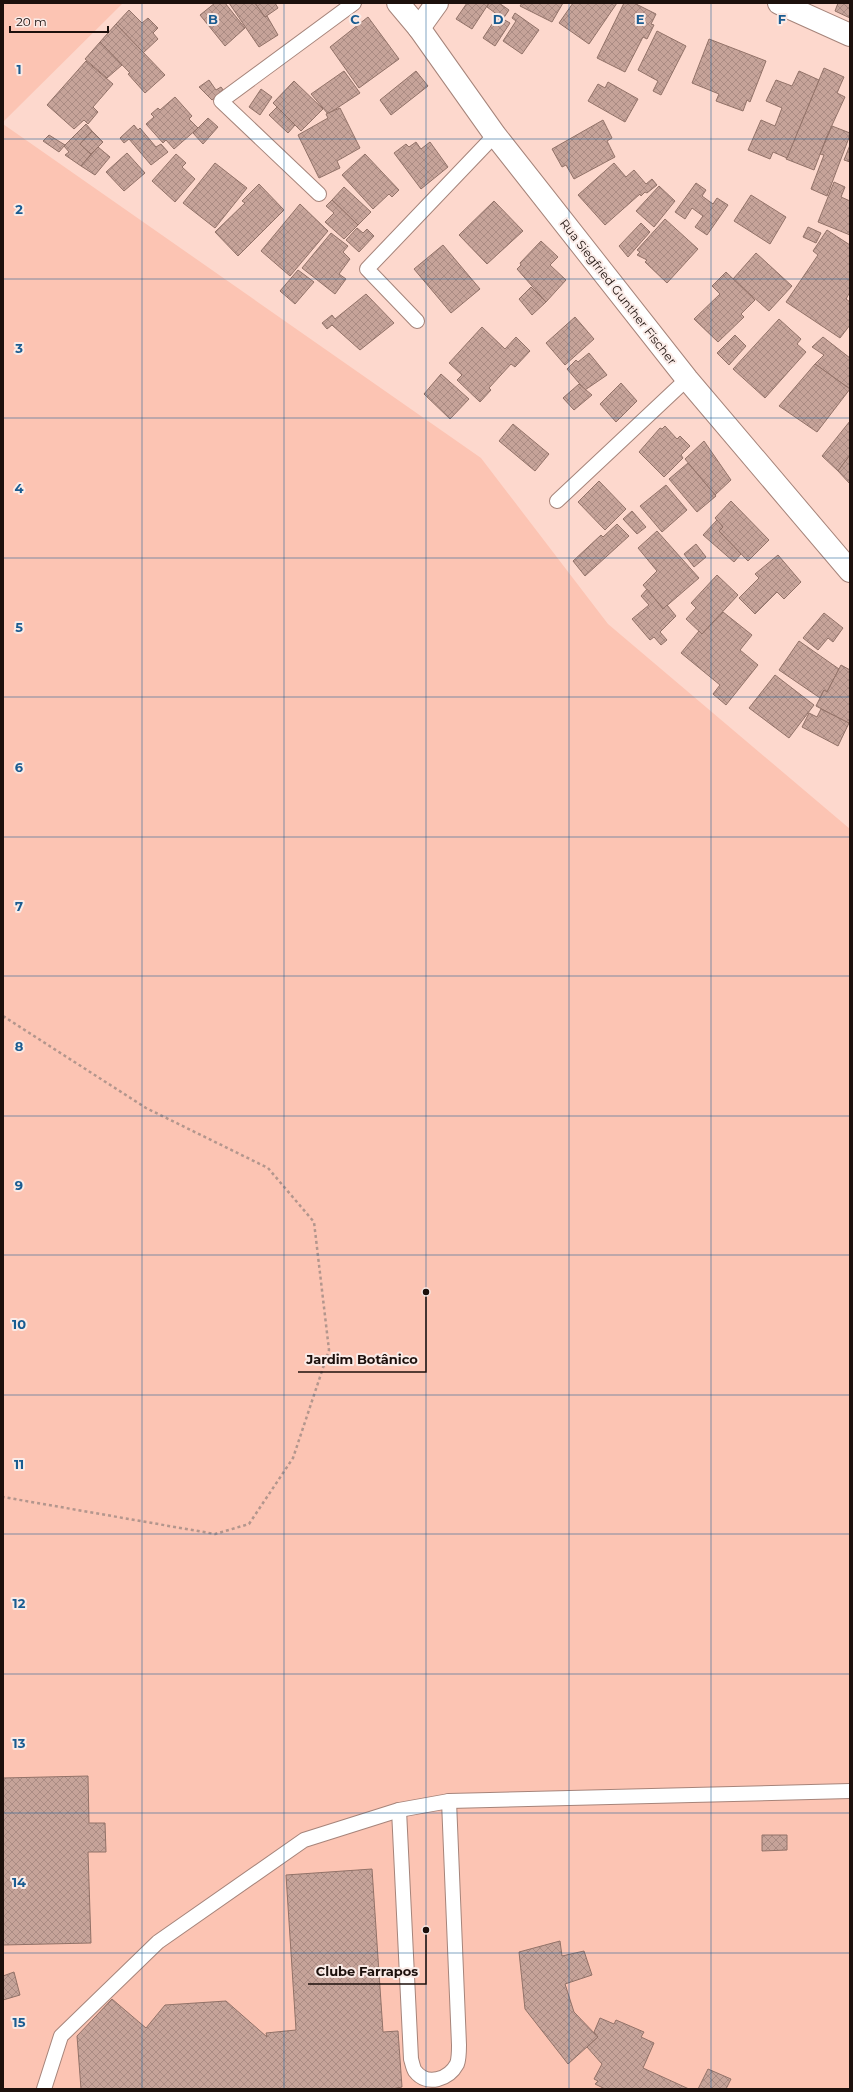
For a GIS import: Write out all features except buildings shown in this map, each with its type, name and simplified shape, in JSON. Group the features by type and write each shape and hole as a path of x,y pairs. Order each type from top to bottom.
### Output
{"street":[{"name":"Rua Siegfried Gunther Fischer","path":"398,3 419,28 495,135 687,380 850,571"},
{"path":"419,28 437,3"},
{"path":"778,3 850,35"}],"lane":[{"path":"319,194 221,101 354,3"},
{"path":"417,321 366,269 495,135"},
{"path":"556,501 687,380"},
{"path":"44,2089 61,2036 158,1942 304,1840 399,1810 449,1801 850,1791"},
{"path":"399,1810 411,2059 416,2071 426,2078 438,2080 449,2074 458,2063 460,2045 449,1801"}],"path":[{"path":"3,1016 146,1108 268,1168 314,1222 329,1350 293,1458 249,1524 215,1534 3,1497"}],"shaded area":[{"path":"3,3 123,3 3,122"},
{"path":"3,124 481,458 608,624 850,829 850,2089 3,2089"}],"place":[{"name":"Jardim Botânico","path":"426,1292"},
{"name":"Clube Farrapos","path":"426,1930"}]}
